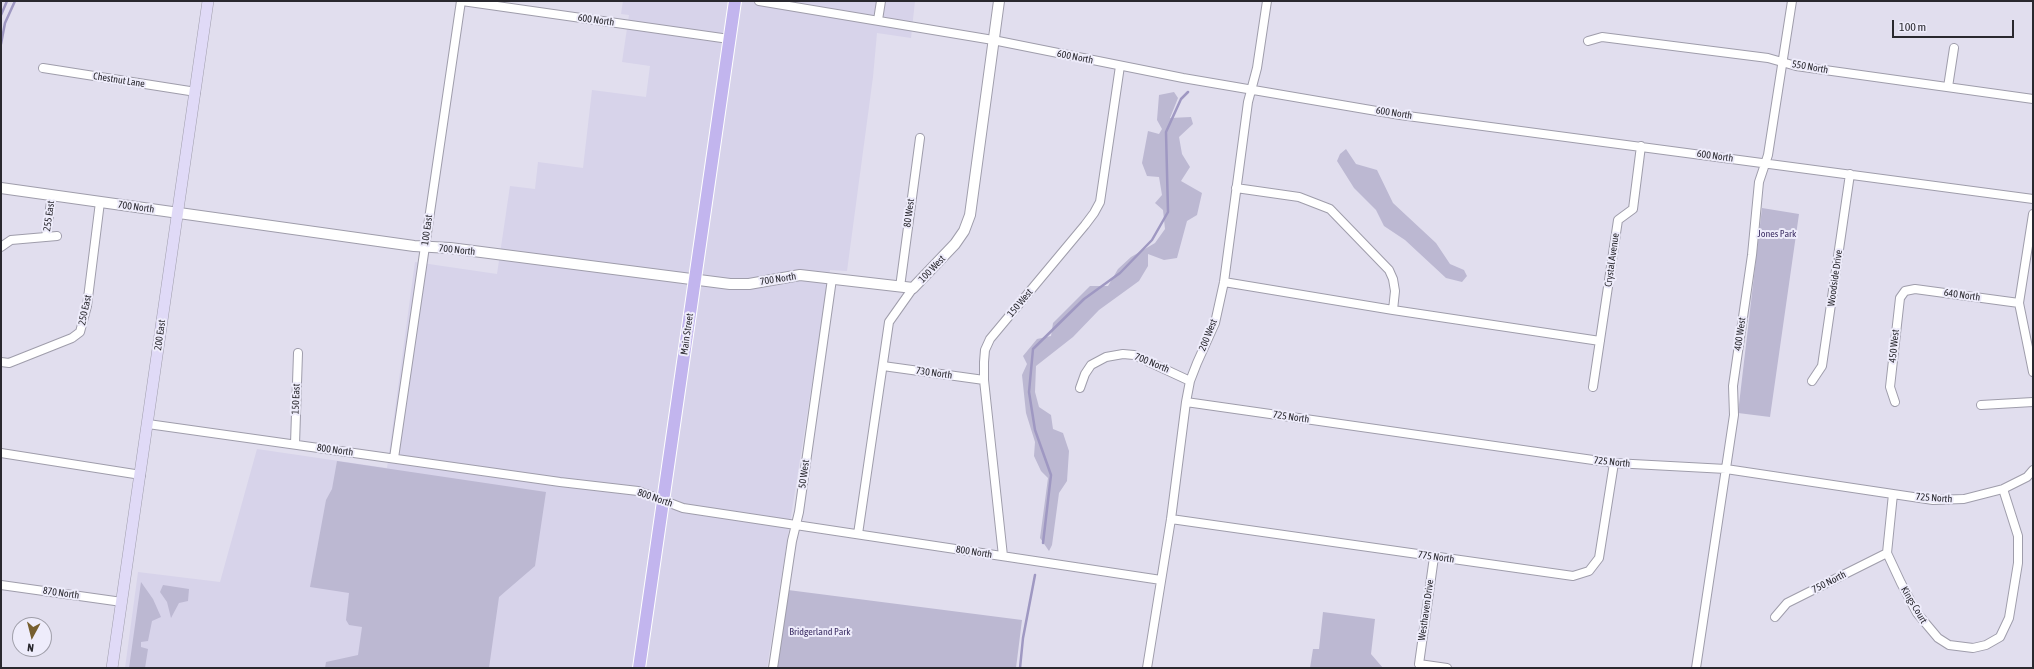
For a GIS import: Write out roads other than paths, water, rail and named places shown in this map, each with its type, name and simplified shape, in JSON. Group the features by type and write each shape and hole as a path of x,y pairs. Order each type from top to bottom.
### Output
{"main road":[{"name":"200 East","path":"112,668 208,1"},
{"name":"Main Street","path":"639,668 735,1"}],"street":[{"name":"600 North","path":"462,1 729,39"},
{"name":"100 East","path":"394,458 462,1"},
{"name":"600 North","path":"759,1 993,40 1120,66 1250,90 1400,114 2033,199"},
{"path":"878,20 881,1"},
{"name":"100 West","path":"858,534 889,322 913,288 955,244 964,231 970,215 999,1"},
{"name":"200 West","path":"1147,668 1172,520 1186,402 1190,381 1214,323 1224,282 1250,90 1257,68 1267,1"},
{"name":"400 West","path":"1696,668 1734,415 1733,386 1752,255 1759,182 1765,163 1792,1"},
{"name":"550 North","path":"1588,41 1602,37 1768,58 1796,66 2033,99"},
{"path":"1948,87 1954,48"},
{"name":"150 West","path":"1003,556 984,380 984,362 990,339 1085,225 1100,202 1120,66"},
{"name":"Chestnut Lane","path":"43,68 196,92"},
{"name":"80 West","path":"900,287 920,138"},
{"name":"Crystal Avenue","path":"1593,387 1618,220 1633,209 1641,146"},
{"name":"Woodside Drive","path":"1812,381 1822,366 1850,174"},
{"name":"700 North","path":"1,188 425,246 730,284 749,284 781,277 800,275 913,288"},
{"path":"1236,188 1300,197 1330,209 1389,270 1393,278 1395,291 1393,310"},
{"name":"255 East","path":"46,237 52,195"},
{"name":"250 East","path":"1,362 9,363 72,338 80,332 87,306 100,202"},
{"path":"2033,214 2020,303 2033,372"},
{"path":"1,247 11,240 57,236"},
{"name":"50 West","path":"773,668 796,525 832,278"},
{"path":"1224,282 1393,310 1600,341"},
{"name":"640 North","path":"1905,291 1915,289 2020,303"},
{"name":"450 West","path":"1895,402 1890,387 1900,298 1905,291"},
{"name":"150 East","path":"295,444 298,353"},
{"name":"700 North","path":"1080,388 1085,374 1091,365 1106,357 1123,354 1134,354 1190,381"},
{"name":"730 North","path":"883,366 984,380"},
{"name":"725 North","path":"1186,402 1614,463 1726,469 1933,500 1964,499 2003,489 2027,477 2033,470"},
{"path":"1982,405 2033,402"},
{"name":"800 North","path":"148,424 638,491 663,499 683,508 1161,580"},
{"path":"1,453 141,474"},
{"name":"775 North","path":"1172,520 1573,576 1589,571 1599,558 1614,463"},
{"name":"Kings Court","path":"1887,553 1917,613 1938,638 1949,645 1960,647 1973,648 1986,645 2000,637 2006,629 2018,564 2018,536 2003,489"},
{"path":"1887,553 1893,494"},
{"name":"750 North","path":"1775,617 1787,603 1887,553"},
{"name":"Westhaven Drive","path":"1434,557 1419,664 1447,668"},
{"name":"870 North","path":"1,585 122,602"}],"waterway":[{"path":"1,15 7,1"},
{"path":"1,44 5,23 15,1"},
{"path":"1043,543 1051,475 1035,430 1029,392 1033,349 1084,299 1120,273 1152,240 1168,212 1166,132 1181,99 1188,92"},
{"path":"1020,668 1023,638 1035,575"}],"park label":[{"name":"Jones Park","path":"1777,234"},
{"name":"Bridgerland Park","path":"820,632"}]}
